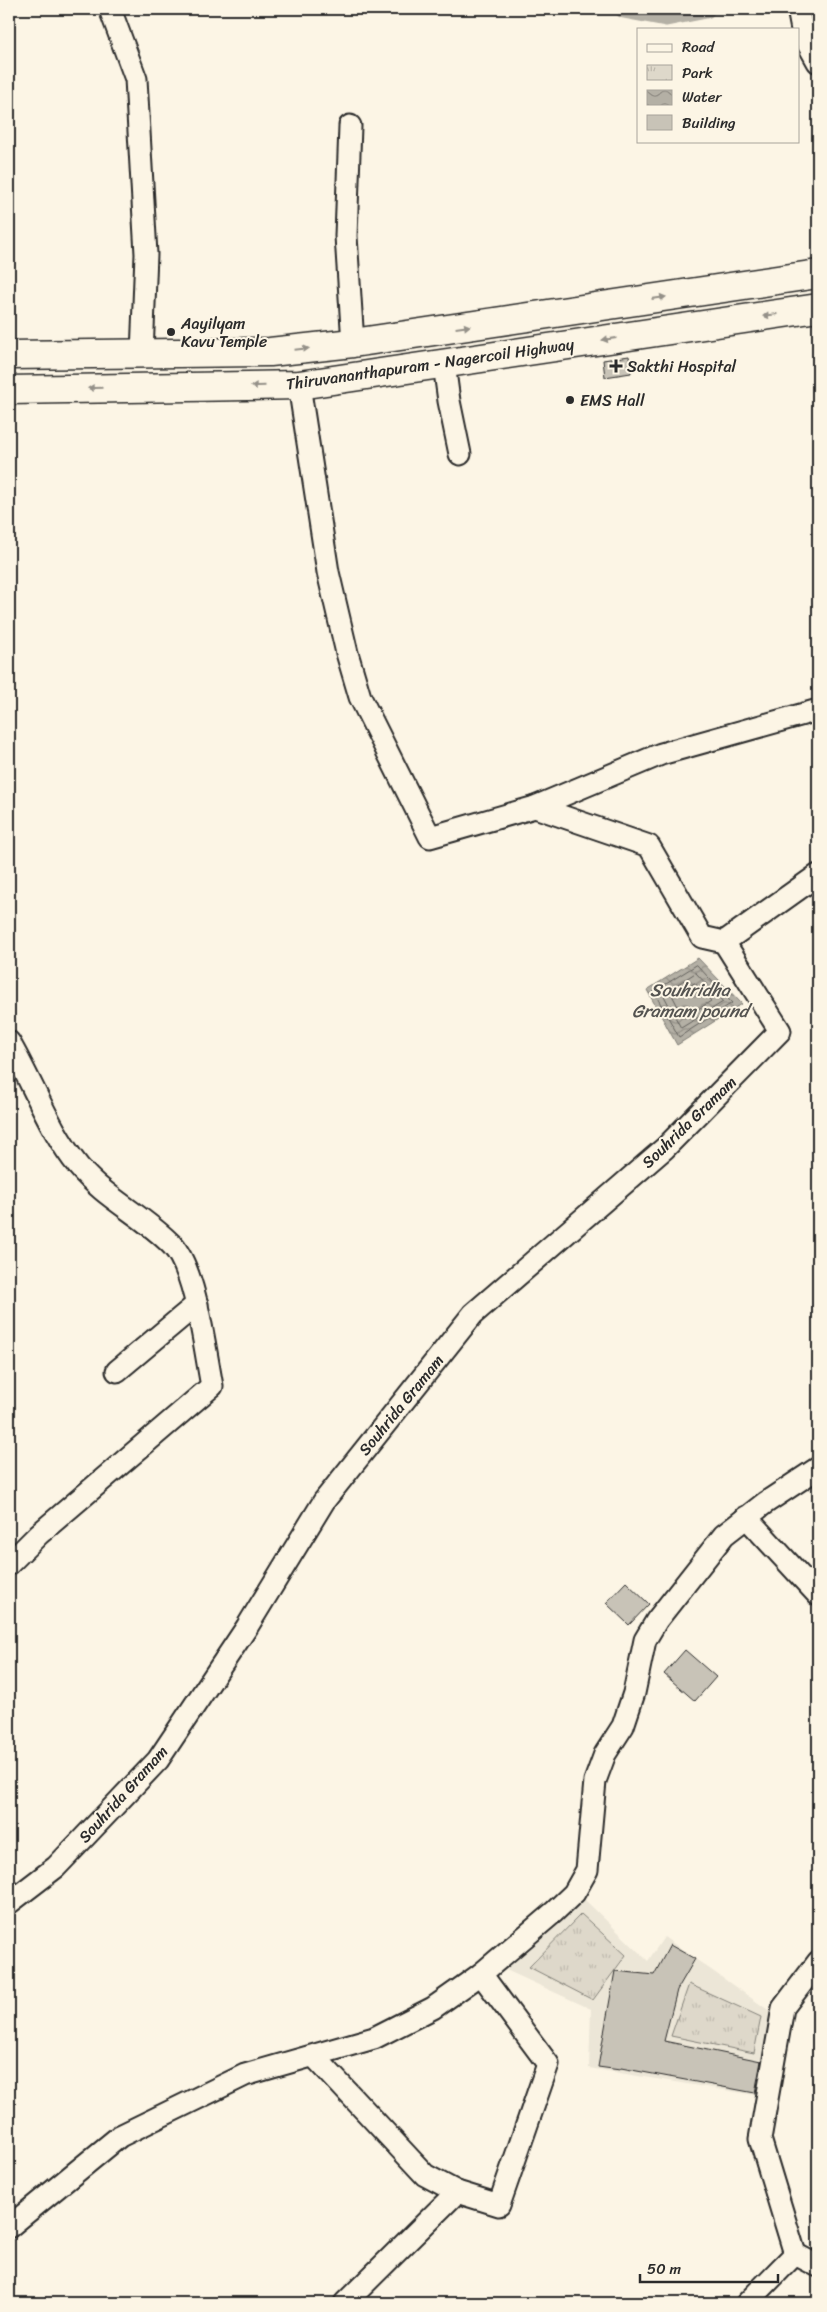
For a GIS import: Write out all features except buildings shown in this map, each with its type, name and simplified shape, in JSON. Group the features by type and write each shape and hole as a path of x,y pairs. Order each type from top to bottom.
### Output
{"main road":[{"name":"Thiruvananthapuram - Nagercoil Highway","path":"9,355 270,352 353,343 818,274"},
{"name":"Thiruvananthapuram - Nagercoil Highway","path":"9,390 300,385 818,308"}],"street":[{"path":"110,9 136,79 146,254 142,354"},
{"path":"798,9 803,35 818,62"},
{"path":"350,126 346,236 353,343"},
{"path":"444,364 449,401 460,454"},
{"path":"300,385 328,572 347,653 360,697 430,837 535,807 661,754 818,710"},
{"path":"535,807 649,846 702,937 724,942 818,875"},
{"name":"Souhrida Gramam","path":"9,1903 56,1867 158,1760 247,1627 324,1501 474,1314 665,1148 780,1031 724,942"},
{"path":"9,1564 39,1534 212,1386 196,1304 188,1274 173,1246 107,1194 80,1168 62,1144 11,1052"},
{"path":"117,1371 196,1304"},
{"path":"9,2227 120,2136 245,2075 374,2038 433,2008 481,1974 554,1912 574,1893 587,1870 595,1781 606,1754 623,1726 634,1693 646,1640 656,1620 724,1535 746,1517 818,1468"},
{"path":"746,1517 818,1595"},
{"path":"818,1962 783,2008 760,2139 795,2254 818,2266"},
{"path":"314,2056 425,2175 457,2192 499,2205 548,2064 481,1974"},
{"path":"345,2303 457,2192"},
{"path":"747,2303 795,2254"}],"shaded area":[{"path":"583,1898 648,1961 664,1937 784,2021 767,2097 589,2068 591,2009 506,1970"}],"green space":[{"path":"581,1914 626,1955 593,2000 529,1967"},
{"path":"689,1984 761,2017 754,2053 671,2036"}],"water":[{"name":"Souhridha Gramam pound","path":"698,958 742,1004 677,1045 647,990"}],"waterway":[{"path":"624,9 666,17 706,9"}],"place":[{"name":"Aayilyam Kavu Temple","path":"171,332"},
{"name":"Sakthi Hospital","path":"616,366"},
{"name":"EMS Hall","path":"570,400"}]}
